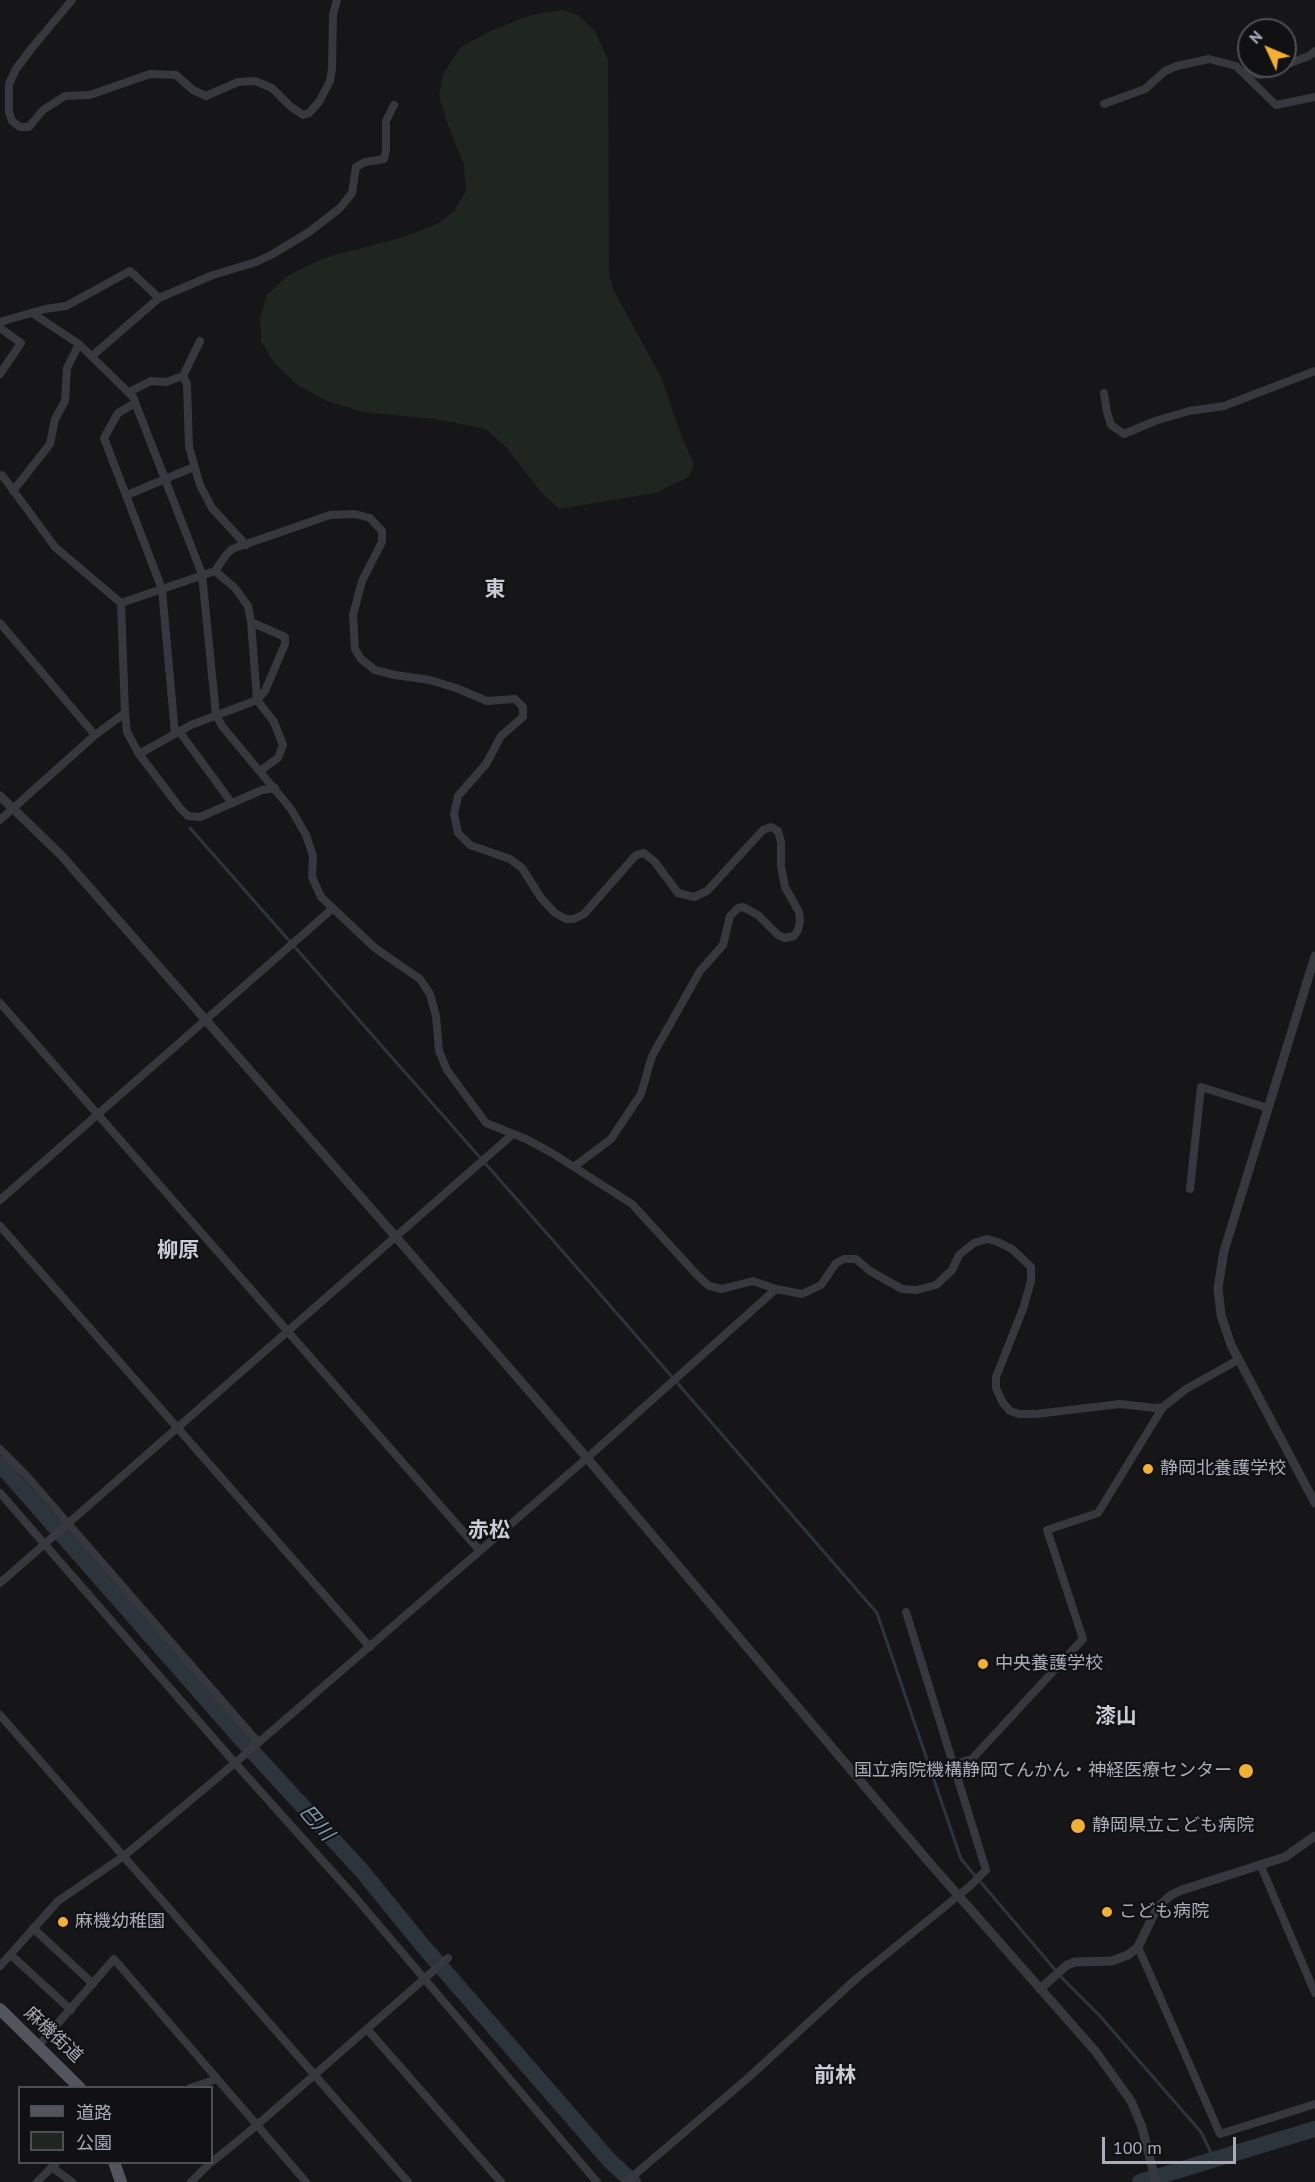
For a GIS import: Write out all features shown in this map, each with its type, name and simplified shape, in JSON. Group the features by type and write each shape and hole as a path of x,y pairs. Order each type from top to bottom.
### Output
{"main road":[{"name":"麻機街道","path":"0,2009 78,2086"},
{"path":"114,2164 121,2182"}],"street":[{"path":"72,0 31,48 16,69 9,84 9,112 12,121 20,127 29,127 43,110 65,96 90,95 150,74 176,75 193,90 206,96 238,82 255,81 272,88 303,115 309,113 319,102 330,81 333,15 337,0"},
{"path":"1297,60 1315,51"},
{"path":"1104,104 1145,89 1165,71 1199,60 1209,59 1237,67"},
{"path":"1249,78 1276,105 1315,98"},
{"path":"92,356 159,298 213,275 256,262 273,254 309,232 340,208 352,193 356,168 365,162 384,159 386,121 394,105"},
{"path":"0,322 66,306 130,271 159,298"},
{"path":"32,313 79,344 129,392 202,574 216,715 222,726 291,809 306,835 313,856 312,877 321,897 375,948 420,979 430,994 436,1016 439,1051 447,1070 486,1123 526,1139 575,1166 632,1204 709,1286 722,1288 753,1281 776,1289 802,1294 821,1286 836,1263 844,1259 856,1259 902,1289 917,1290 936,1285 952,1270 959,1255 974,1243 987,1239 998,1242 1012,1248 1031,1267 1031,1281 1023,1309 996,1377 996,1388 1003,1404 1010,1411 1019,1414 1120,1404 1163,1407"},
{"path":"0,328 21,343 0,374"},
{"path":"129,392 151,381 166,382 183,376 200,341"},
{"path":"13,491 50,444 55,419 65,401 67,368 79,344"},
{"path":"1104,393 1111,425 1124,435 1155,421 1189,411 1224,406 1315,371"},
{"path":"183,376 187,384 189,447 200,485 212,508 246,545"},
{"path":"135,403 118,413 104,438 162,589 177,733 231,802"},
{"path":"127,495 194,467"},
{"path":"0,475 55,547 121,603 127,732 139,754 180,808 189,816 200,817 262,790 275,788"},
{"path":"121,603 215,571 232,549 330,515 355,514 370,518 381,531 382,542 362,581 353,615 355,650 361,659 375,670 430,680 487,701 515,699 523,707 523,717 501,736 486,764 458,796 454,814 458,833 470,845 510,859 522,868 541,898 555,913 566,919 574,919 584,914 636,855 644,853 655,862 678,893 694,897 707,891 763,830 771,827 778,831 785,887 799,912 798,930 794,936 785,938 778,935 758,915 743,907 738,908 730,916 723,945 700,971 652,1056 641,1094 611,1139 575,1166"},
{"path":"215,571 235,588 248,606 257,700 274,722 283,745 278,758 260,771"},
{"path":"139,754 216,715 257,700 266,690 285,644 285,637 251,622"},
{"path":"0,623 95,735"},
{"path":"0,820 95,735 125,713"},
{"path":"0,796 61,855 396,1237 587,1458 958,1896 1114,2074 1131,2102 1142,2127 1156,2182"},
{"path":"0,1200 332,909"},
{"path":"1315,956 1224,1251 1218,1288 1221,1315 1238,1360 1315,1503"},
{"path":"0,1003 480,1551"},
{"path":"1190,1189 1201,1087 1268,1108"},
{"path":"0,1582 178,1429 513,1134"},
{"path":"0,1226 370,1647"},
{"path":"0,1966 58,1900 124,1856 235,1763 587,1458 776,1289"},
{"path":"954,1764 972,1759 1083,1640 1047,1530 1098,1513 1163,1407 1186,1389 1238,1360"},
{"path":"0,1449 258,1742"},
{"path":"0,1493 355,1898 597,2182"},
{"path":"626,2182 748,2078 857,1978 969,1887 986,1870 906,1612"},
{"path":"0,1715 408,2182"},
{"path":"1040,1989 1067,1965 1075,1962 1120,1959 1138,1947 1160,1905 1172,1895 1285,1857 1315,1836"},
{"path":"1260,1864 1315,1993"},
{"path":"33,1928 93,1984"},
{"path":"1138,1947 1220,2134 1315,2104"},
{"path":"11,1955 70,2010"},
{"path":"213,2160 256,2126 448,1958"},
{"path":"38,2046 114,1959 306,2182"},
{"path":"367,2029 501,2182"},
{"path":"196,2086 217,2079"},
{"path":"191,2182 209,2164"},
{"path":"37,2182 55,2165 72,2182"}],"green space":[{"path":"562,10 578,15 595,31 608,60 609,273 613,289 662,379 694,465 689,477 655,493 559,509 541,492 506,447 486,429 435,419 363,412 327,401 296,384 274,363 261,341 260,317 267,295 287,276 324,258 404,237 439,223 454,211 466,191 464,165 439,95 443,74 461,47 488,32 531,15"}],"waterway":[{"path":"190,828 877,1613 961,1859 1063,1979 1100,2016 1201,2132 1214,2159"},
{"name":"巴川","path":"0,1464 242,1740 362,1871 423,1946 610,2161 633,2182"},
{"name":"巴川","path":"1140,2182 1315,2129"}],"place":[{"name":"静岡北養護学校","path":"1148,1469"},
{"name":"中央養護学校","path":"983,1664"},
{"name":"国立病院機構静岡てんかん・神経医療センター","path":"1246,1771"},
{"name":"静岡県立こども病院","path":"1078,1826"},
{"name":"こども病院","path":"1107,1912"},
{"name":"麻機幼稚園","path":"63,1922"}],"district":[{"name":"東","path":"495,590"},
{"name":"柳原","path":"178,1251"},
{"name":"赤松","path":"489,1531"},
{"name":"漆山","path":"1116,1717"},
{"name":"前林","path":"835,2076"}]}
